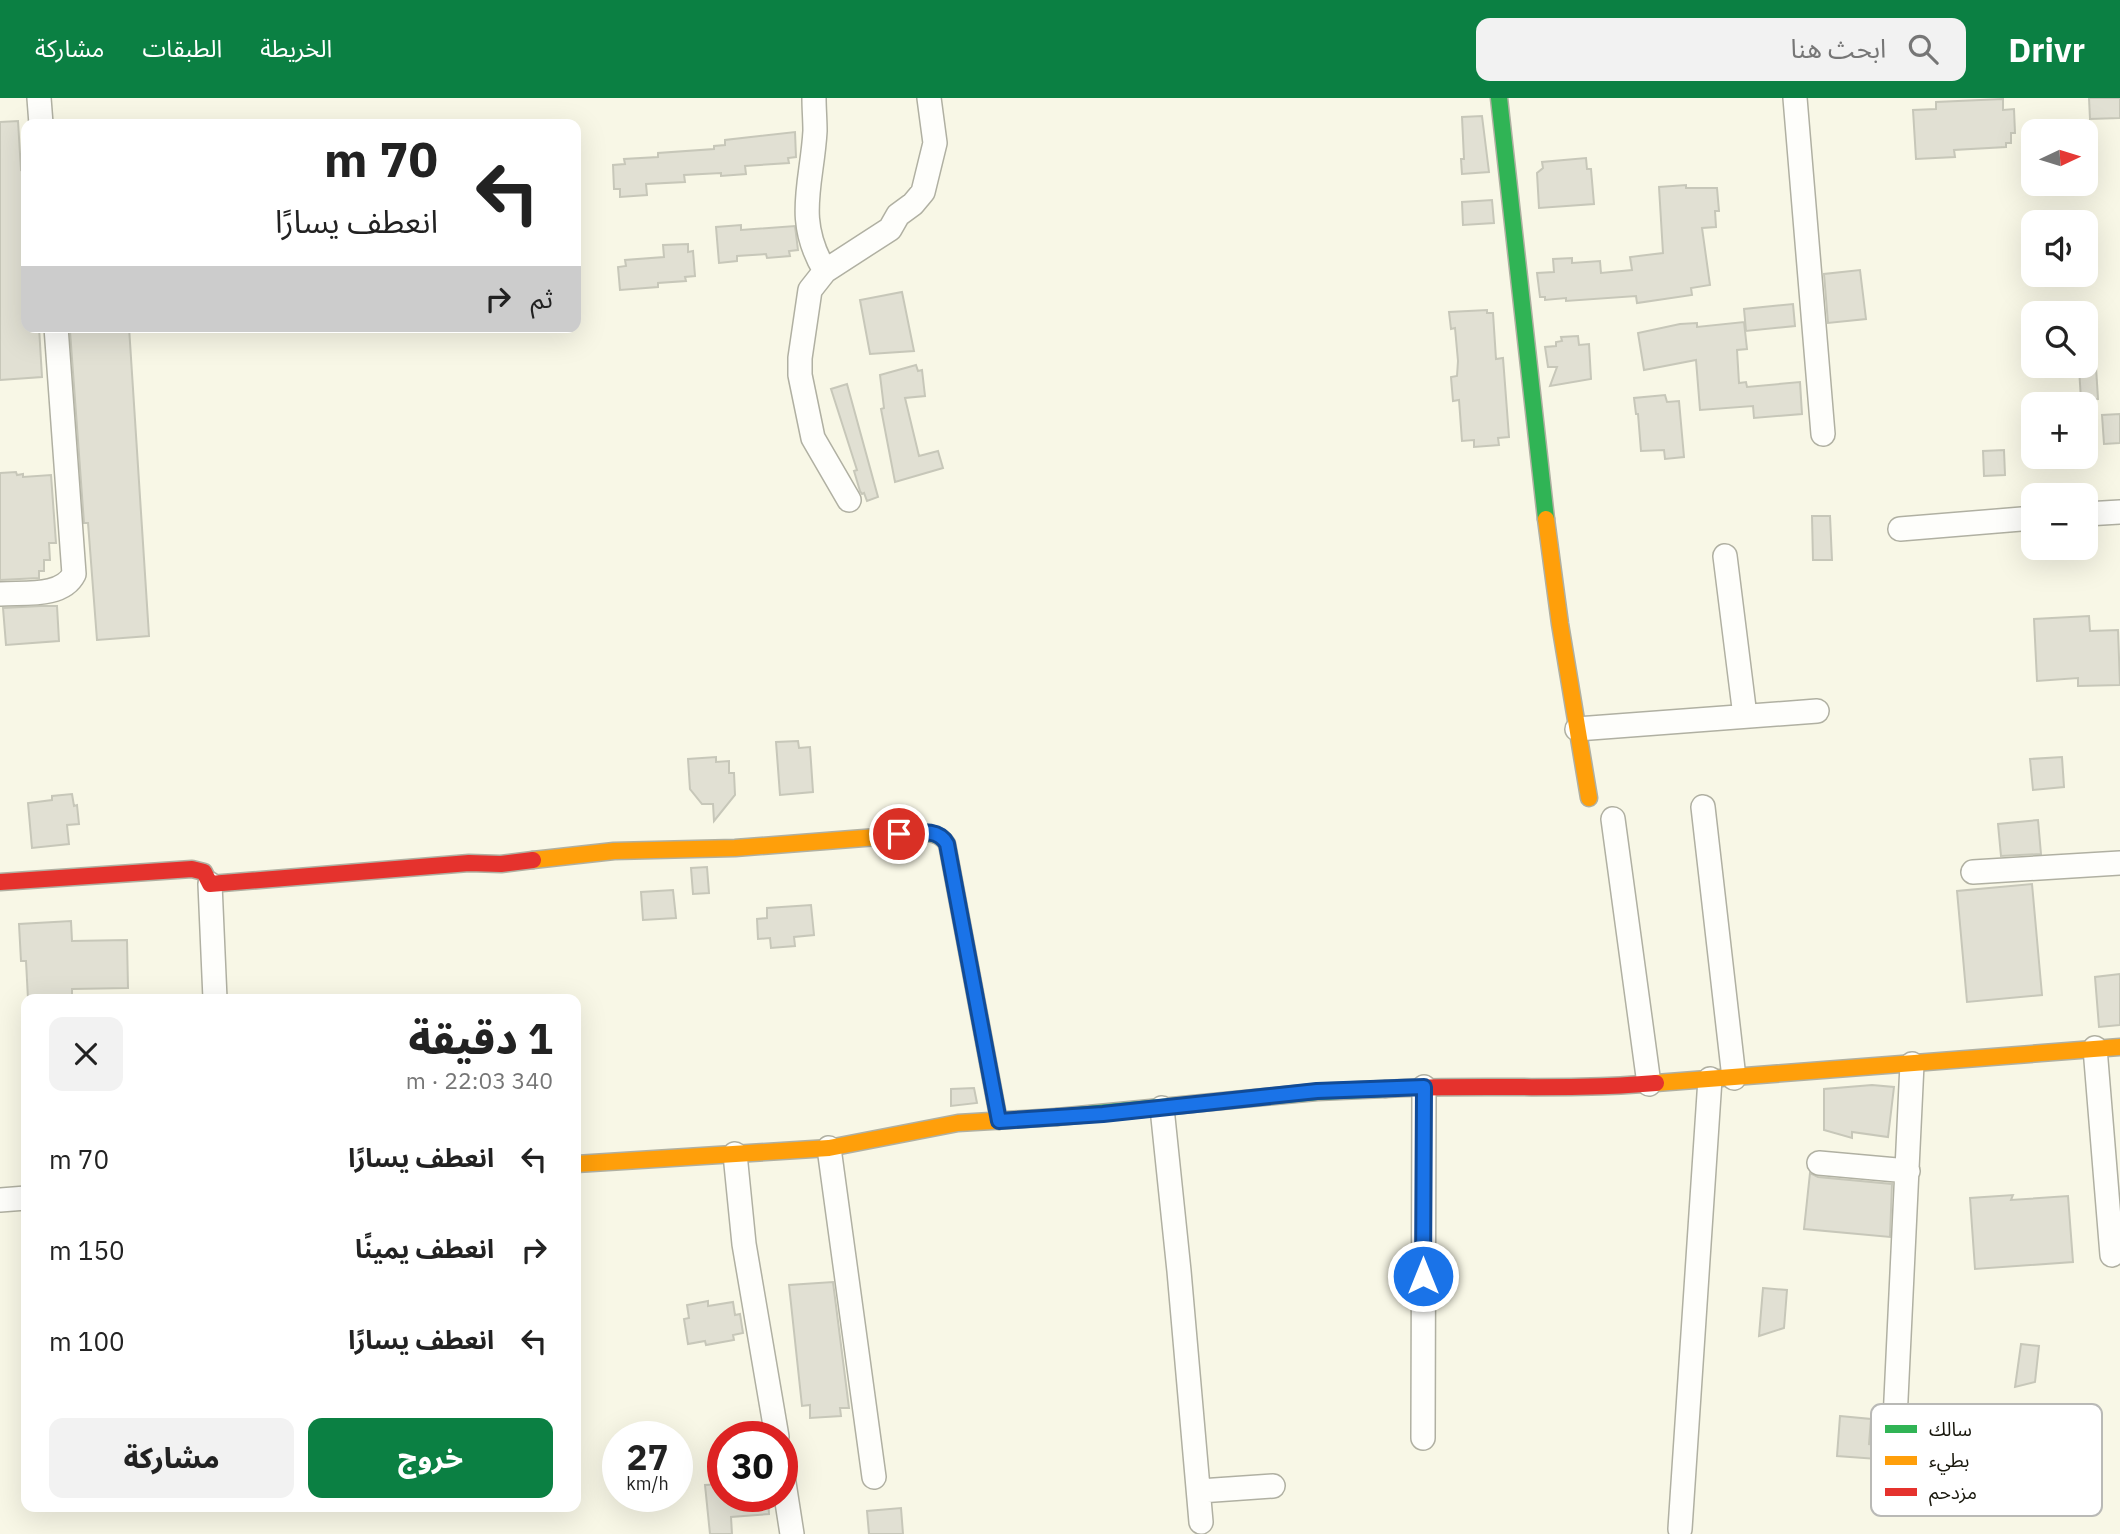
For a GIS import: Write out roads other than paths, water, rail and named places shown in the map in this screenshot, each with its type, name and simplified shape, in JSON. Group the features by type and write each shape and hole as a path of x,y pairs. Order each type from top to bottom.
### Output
{"street":[{"path":"38,98 40,119"},
{"path":"814,98 815,131 806,194 812,249 825,271"},
{"path":"849,500 813,438 800,374 810,290 825,271 890,229 898,215 923,192 935,143 929,98"},
{"path":"1499,98 1544,501 1560,624 1589,799"},
{"path":"1795,98 1823,434"},
{"path":"0,594 56,590 67,584 74,574 56,333"},
{"path":"2098,513 2120,512"},
{"path":"1900,529 2021,519"},
{"path":"1725,556 1745,716"},
{"path":"1577,729 1817,711"},
{"path":"1703,807 1734,1078"},
{"path":"1613,819 1649,1084"},
{"path":"210,884 469,863 501,864 614,851 735,848 932,833 944,839 947,844 999,1121"},
{"path":"1973,872 2120,863"},
{"path":"0,882 192,869 204,872 210,884 215,994"},
{"path":"581,1164 830,1148 958,1123 1162,1108 1317,1091 1424,1087 1569,1088 1649,1084 2120,1047"},
{"path":"2095,1048 2112,1255"},
{"path":"1896,1404 1912,1063"},
{"path":"1680,1528 1710,1079"},
{"path":"1423,1438 1424,1087"},
{"path":"1162,1108 1202,1522"},
{"path":"830,1148 874,1476"},
{"path":"735,1154 744,1244 774,1421"},
{"path":"1819,1163 1908,1171"},
{"path":"0,1200 21,1198"},
{"path":"1200,1491 1273,1486"},
{"path":"789,1512 792,1534"}]}
